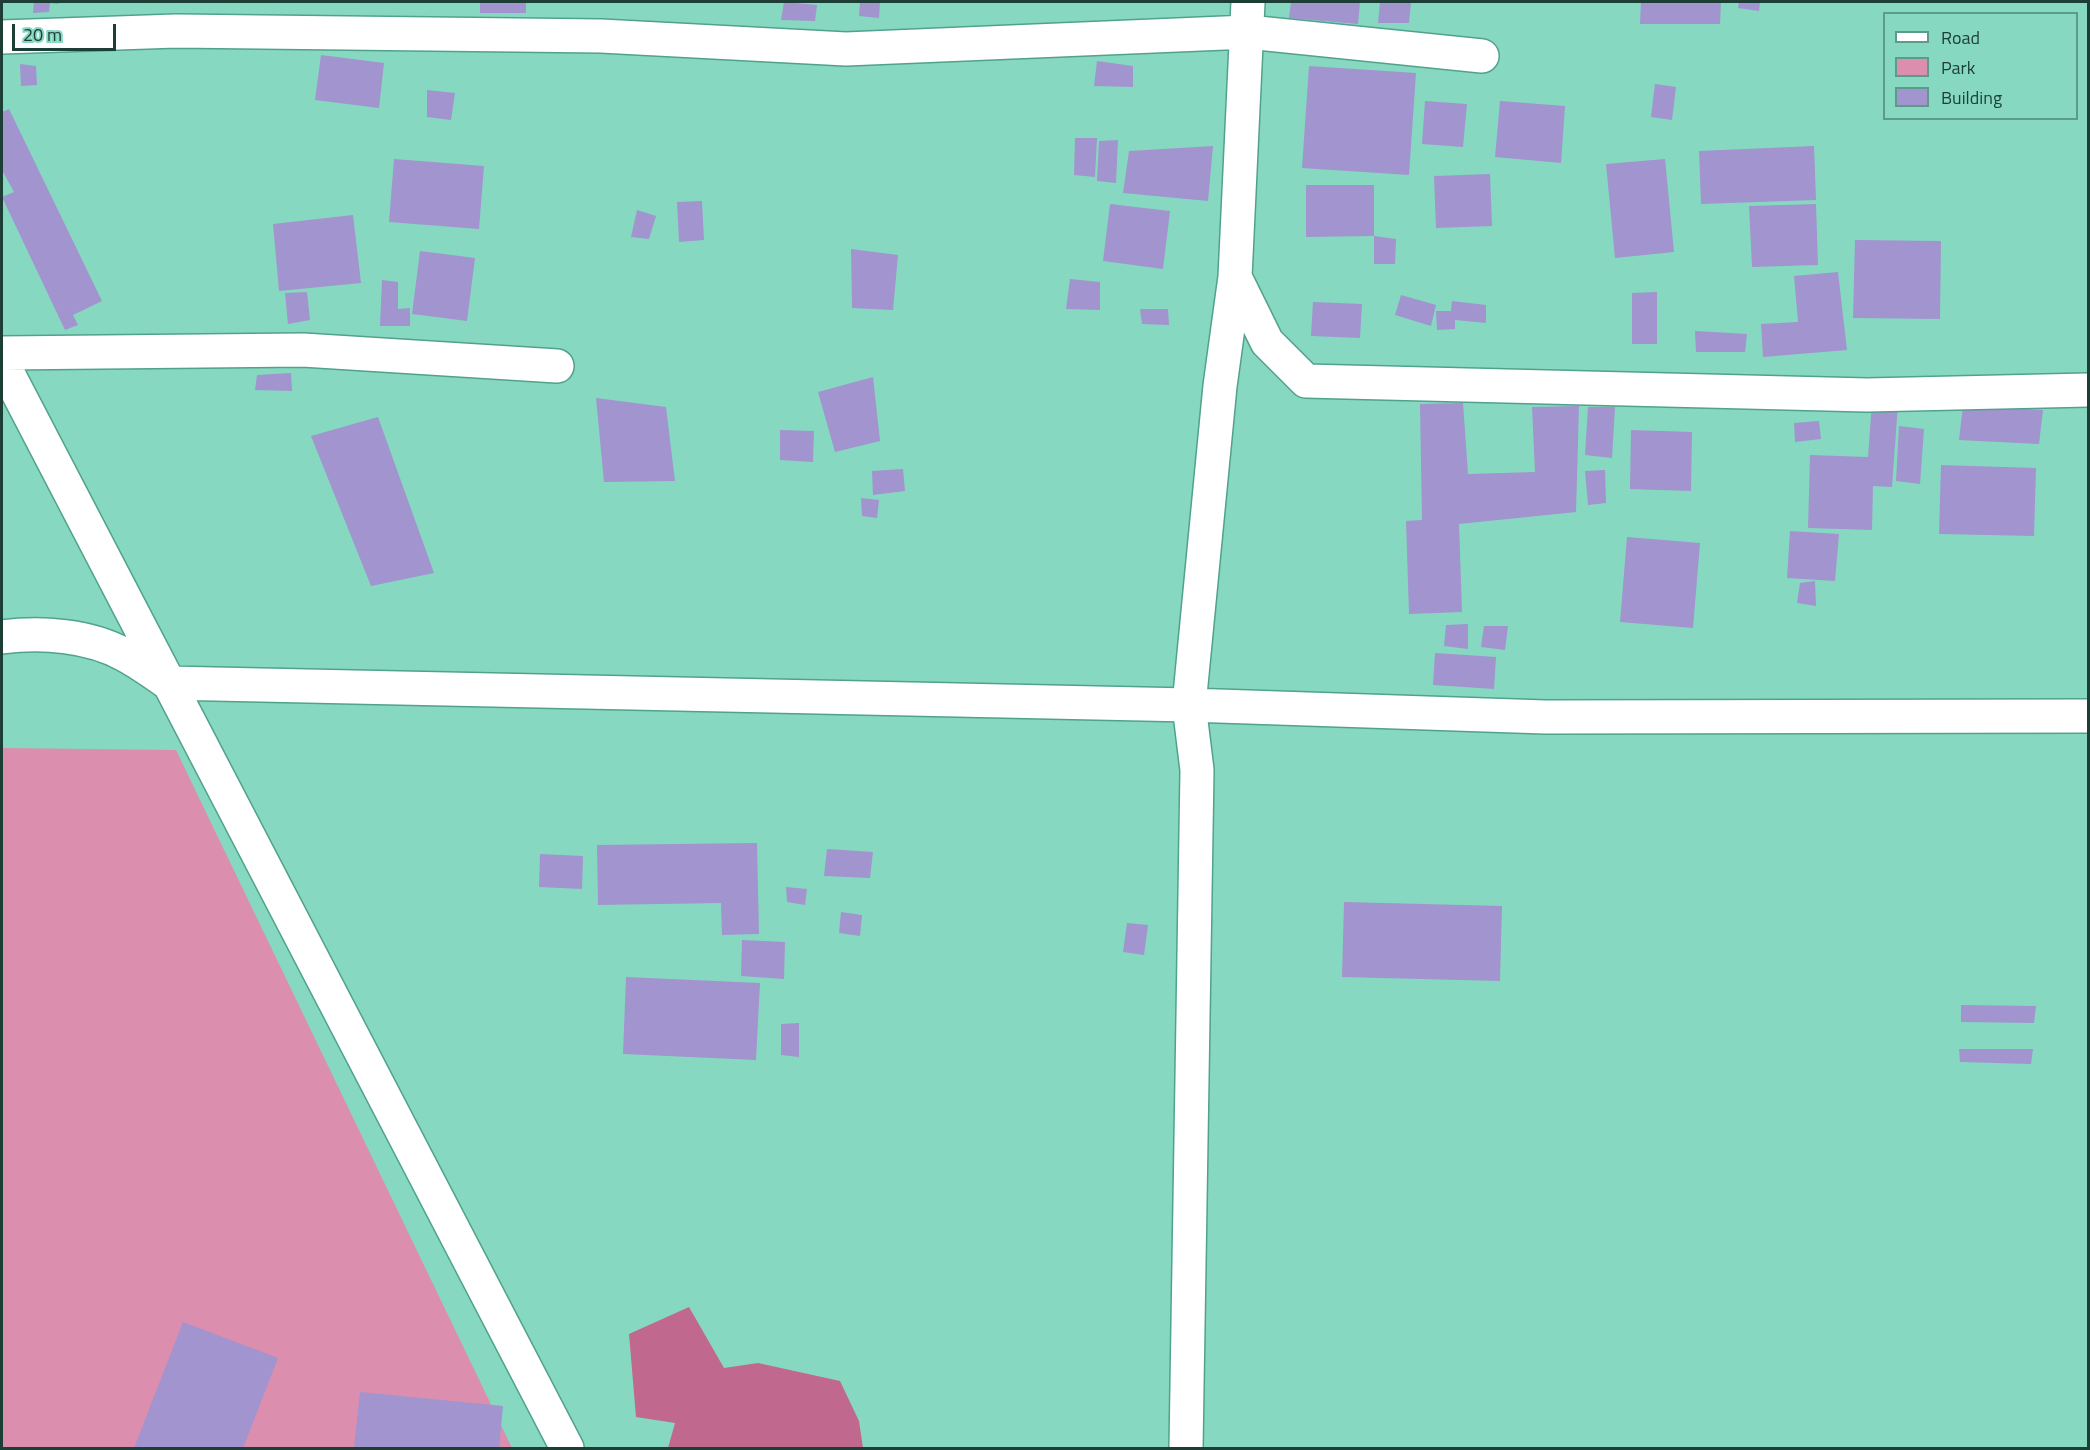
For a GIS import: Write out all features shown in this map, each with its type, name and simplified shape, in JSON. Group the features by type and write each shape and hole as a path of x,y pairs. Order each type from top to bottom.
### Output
{"street":[{"path":"1186,1449 1197,770 1189,705 1220,386 1235,277 1248,17"},
{"path":"2,37 176,31 601,36 846,49 1248,17 1482,56"},
{"path":"1235,277 1267,342 1306,381 1867,394 2088,390"},
{"path":"2,353 303,350 557,366"},
{"path":"2,362 567,1449"},
{"path":"2,637 32,633 85,640 123,653 168,683 1189,705 1545,717 2088,716"}],"green space":[{"path":"2,748 176,750 512,1448 2,1448"}],"shaded area":[{"path":"689,1307 724,1368 758,1363 840,1381 859,1421 863,1448 668,1448 675,1423 636,1417 629,1334"}],"building":[{"path":"34,2 59,2 59,4 50,3 49,12 33,13"},
{"path":"480,2 526,2 526,13 480,13"},
{"path":"784,2 817,5 815,21 781,20"},
{"path":"860,2 880,2 879,18 859,16"},
{"path":"1291,2 1360,2 1358,24 1289,18"},
{"path":"1380,2 1411,2 1409,23 1378,23"},
{"path":"1641,2 1721,2 1720,24 1640,24"},
{"path":"1739,2 1760,2 1759,11 1738,8"},
{"path":"321,55 384,63 379,108 315,100"},
{"path":"1097,61 1133,66 1133,87 1094,86"},
{"path":"20,64 36,66 37,85 21,86"},
{"path":"1309,66 1416,73 1409,175 1302,168"},
{"path":"1655,84 1676,87 1672,120 1651,117"},
{"path":"427,90 455,93 451,120 427,117"},
{"path":"1425,101 1467,104 1463,147 1422,144"},
{"path":"1500,101 1565,106 1561,163 1495,157"},
{"path":"9,109 102,301 73,315 78,325 65,330 2,197 14,192 2,170 2,112"},
{"path":"1075,138 1097,138 1095,177 1074,175"},
{"path":"1118,140 1116,183 1097,181 1099,141"},
{"path":"1213,146 1208,201 1123,193 1129,151"},
{"path":"1814,146 1816,200 1701,204 1699,151"},
{"path":"394,159 484,166 479,229 389,222"},
{"path":"1665,159 1674,252 1615,258 1606,164"},
{"path":"1490,174 1492,226 1436,228 1434,176"},
{"path":"1306,185 1374,185 1374,236 1306,237"},
{"path":"702,201 704,240 679,242 677,202"},
{"path":"1110,204 1170,211 1163,269 1103,261"},
{"path":"1816,204 1818,265 1752,267 1749,206"},
{"path":"637,210 656,216 649,239 631,237"},
{"path":"353,215 361,283 279,291 273,224"},
{"path":"1374,236 1396,239 1395,264 1374,264"},
{"path":"1855,240 1941,241 1940,319 1853,318"},
{"path":"851,249 898,255 893,310 852,308"},
{"path":"420,251 475,258 467,321 412,314"},
{"path":"1838,272 1847,350 1763,357 1761,324 1798,322 1794,276"},
{"path":"1070,279 1100,282 1100,310 1066,309"},
{"path":"382,280 398,282 398,309 410,308 410,326 380,326"},
{"path":"307,292 310,320 288,324 285,293"},
{"path":"1657,292 1657,344 1632,344 1632,293"},
{"path":"1401,295 1436,305 1431,326 1395,315"},
{"path":"1452,301 1486,305 1486,323 1455,320 1455,329 1437,330 1436,311 1451,311"},
{"path":"1313,302 1362,304 1360,338 1311,336"},
{"path":"1140,309 1168,309 1169,325 1142,324"},
{"path":"1695,331 1747,334 1745,352 1696,352"},
{"path":"291,373 292,391 255,390 257,375"},
{"path":"873,377 880,441 835,452 818,392"},
{"path":"596,398 666,407 675,481 604,482"},
{"path":"1872,402 1898,404 1892,487 1873,486 1872,530 1808,528 1810,455 1868,457"},
{"path":"1463,403 1468,474 1535,472 1532,407 1579,406 1576,512 1459,524 1462,612 1409,614 1406,521 1422,520 1420,404"},
{"path":"1963,406 2043,410 2039,444 1959,440"},
{"path":"1588,407 1615,407 1612,458 1585,455"},
{"path":"378,417 434,573 371,586 311,436"},
{"path":"1819,421 1821,439 1795,442 1794,423"},
{"path":"1899,426 1924,429 1920,484 1896,481"},
{"path":"780,430 814,431 813,462 780,460"},
{"path":"1631,430 1692,432 1691,491 1630,489"},
{"path":"1941,465 2036,468 2034,536 1939,534"},
{"path":"903,469 905,491 873,495 872,471"},
{"path":"1605,470 1606,503 1588,505 1585,471"},
{"path":"861,498 879,500 877,518 862,516"},
{"path":"1790,531 1839,534 1835,581 1787,578"},
{"path":"1627,537 1700,543 1693,628 1620,622"},
{"path":"1815,581 1816,606 1797,603 1800,583"},
{"path":"1468,624 1468,649 1444,646 1446,625"},
{"path":"1484,626 1508,626 1505,650 1481,647"},
{"path":"1435,653 1496,657 1494,689 1433,685"},
{"path":"757,843 759,934 722,935 721,903 598,905 597,845"},
{"path":"827,849 873,852 870,878 824,876"},
{"path":"540,854 583,856 582,889 539,887"},
{"path":"786,887 807,889 805,905 787,902"},
{"path":"1344,902 1502,906 1500,981 1342,977"},
{"path":"841,912 862,915 860,936 839,933"},
{"path":"1127,923 1148,925 1144,955 1123,952"},
{"path":"742,940 785,942 784,979 741,976"},
{"path":"626,977 760,983 756,1060 623,1054"},
{"path":"1961,1005 2036,1006 2034,1023 1961,1022"},
{"path":"799,1023 799,1057 781,1055 781,1024"},
{"path":"1959,1049 2033,1049 2031,1064 1960,1062"},
{"path":"183,1322 278,1358 243,1448 134,1448"},
{"path":"360,1392 503,1406 499,1448 354,1448"}]}
